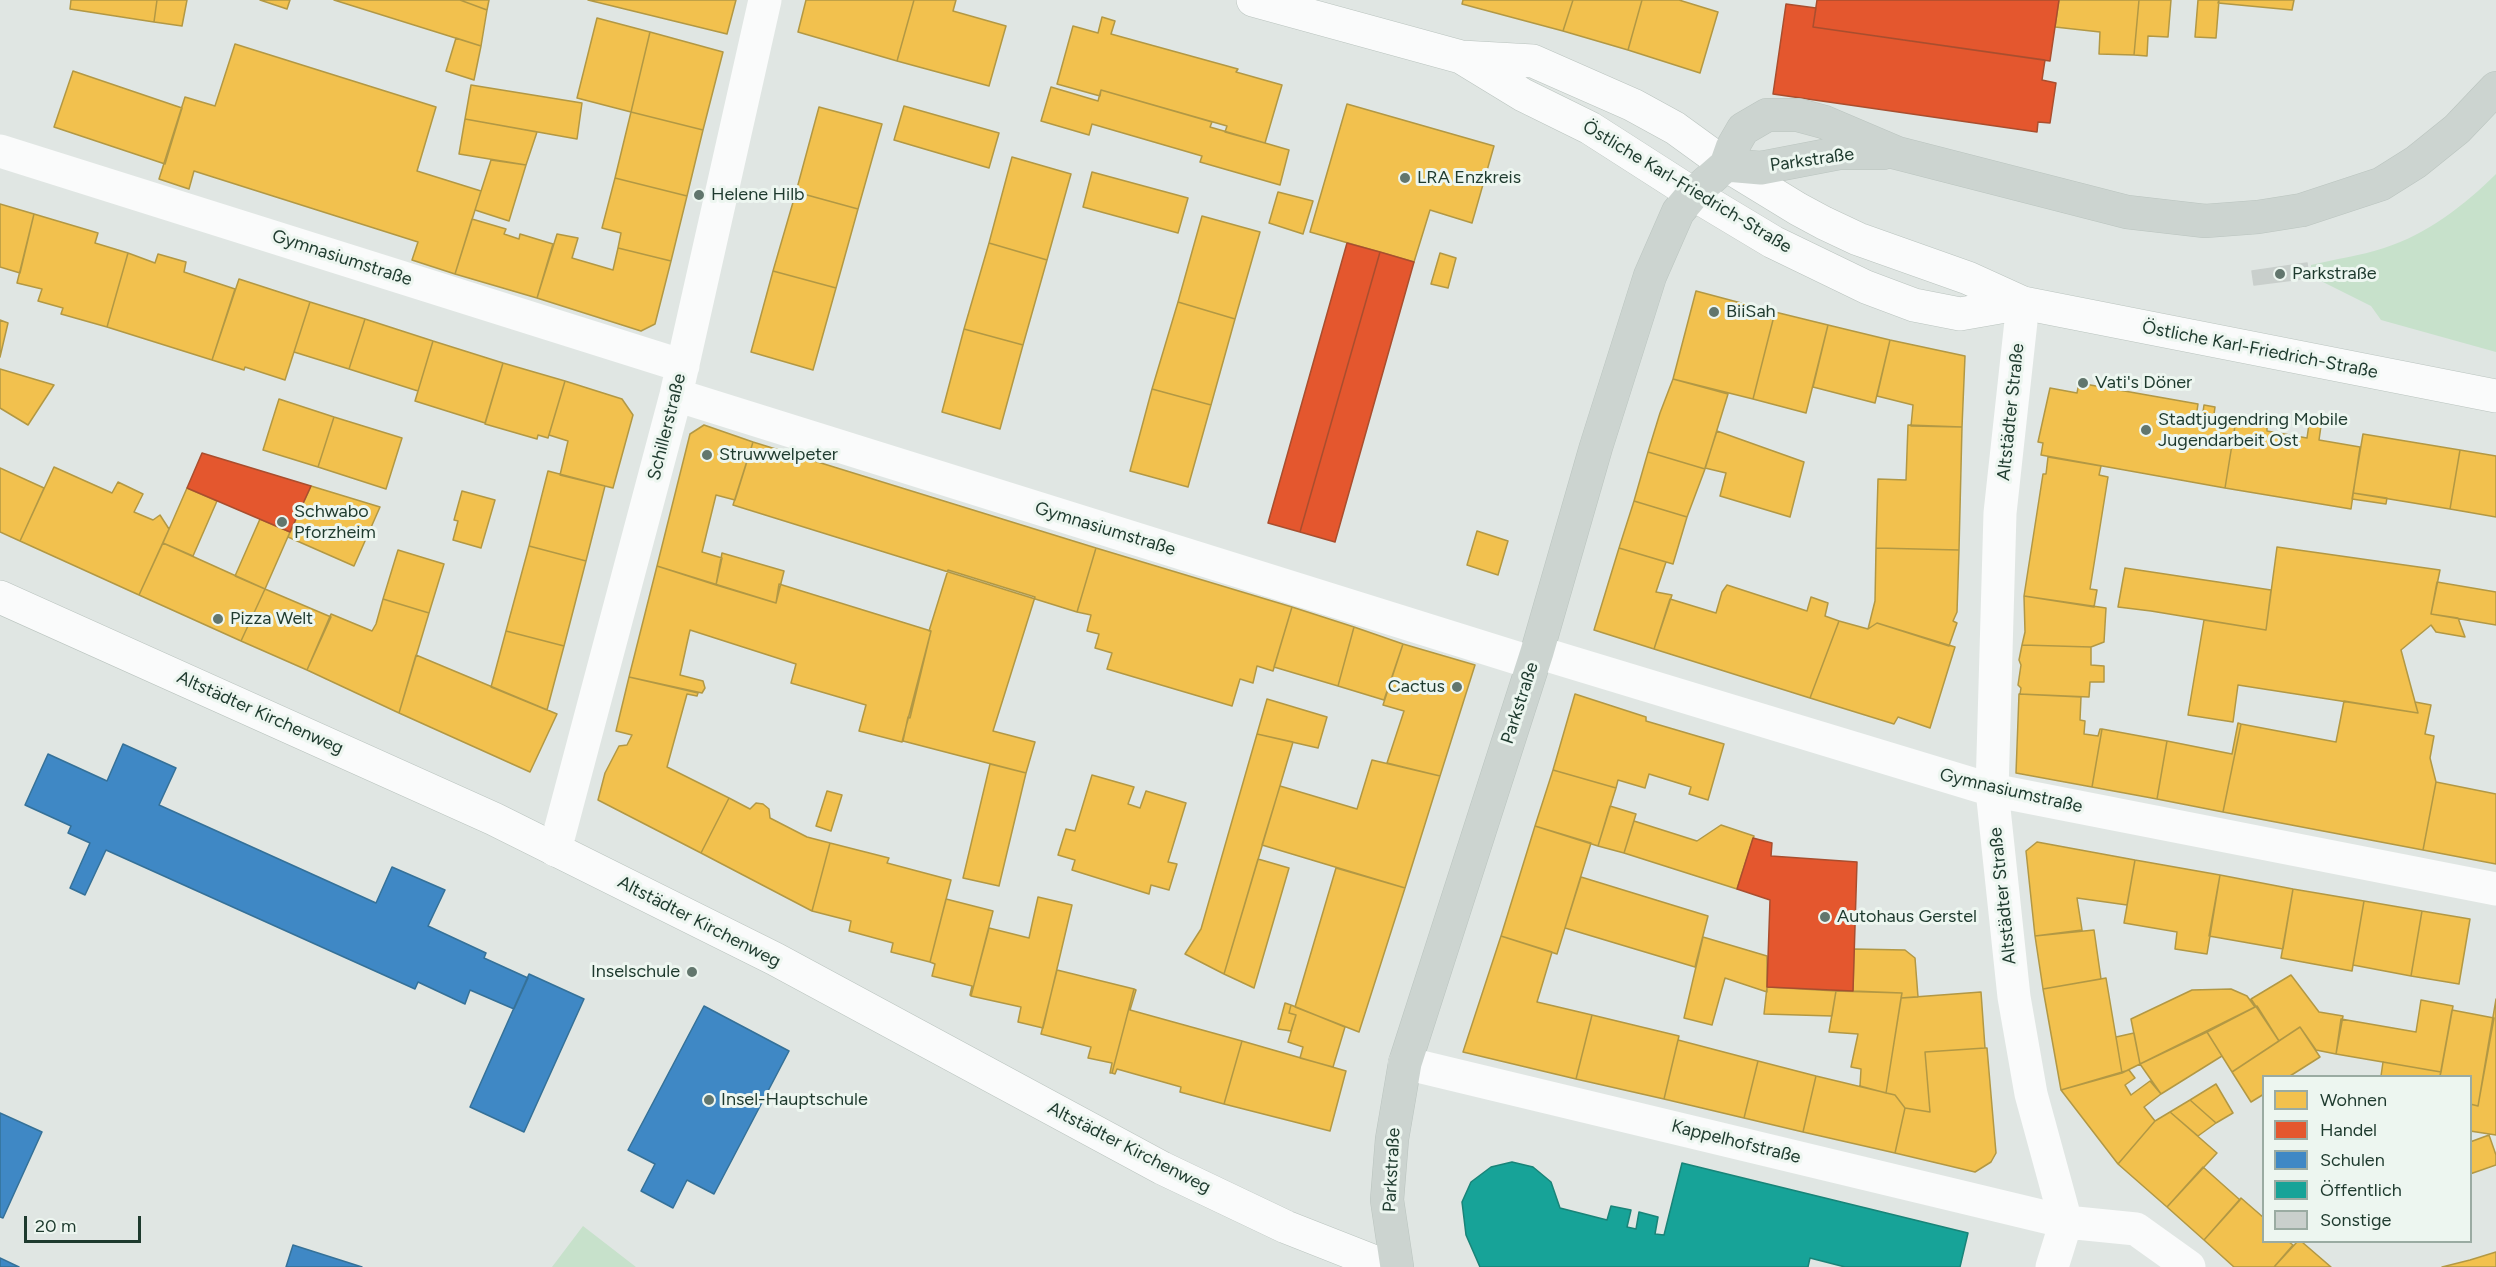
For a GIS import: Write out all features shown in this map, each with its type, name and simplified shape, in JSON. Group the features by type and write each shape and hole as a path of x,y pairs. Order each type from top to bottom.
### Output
{"main road":[{"name":"Parkstraße","path":"1397,1267 1387,1200 1392,1139 1405,1063 1535,657 1596,447 1650,276 1678,212 1726,165 1732,148 1743,129 1767,115 1798,115 1824,122 1897,153 2127,212 2205,221 2258,217 2302,210 2381,184 2416,162 2457,129 2496,88"},
{"name":"Parkstraße","path":"1726,165 1761,168 1839,153 1897,153"}],"street":[{"name":"Schillerstraße","path":"555,850 680,381 765,0"},
{"name":"Östliche Karl-Friedrich-Straße","path":"1252,0 1461,57 1533,61 1633,105 1675,128 1726,165 1798,209 1858,239 1968,278 2023,303 2496,396"},
{"name":"Östliche Karl-Friedrich-Straße","path":"1461,57 1523,95 1590,128 1773,242 1866,287 1914,305 1960,314 2023,303"},
{"name":"Gymnasiumstraße","path":"0,151 680,381 1535,657 1992,790 2496,889"},
{"name":"Altstädter Straße","path":"2023,303 2000,513 1992,790 2014,997 2031,1094 2066,1222"},
{"name":"Altstädter Kirchenweg","path":"0,597 428,788 775,959 1162,1168 1286,1227 1388,1267"},
{"name":"Kappelhofstraße","path":"1405,1063 2066,1222 2136,1229 2189,1267"},
{"path":"2052,1267 2066,1222"}],"green space":[{"path":"2496,174 2496,352 2381,320 2371,306 2311,276 2311,265 2375,251 2430,227 2458,208"},
{"path":"583,1226 636,1267 552,1267"}],"building: Wohnen":[{"path":"71,0 157,0 154,22 70,9"},
{"path":"157,0 187,0 182,26 154,22"},
{"path":"260,0 290,0 287,9"},
{"path":"334,0 460,0 487,10 481,46"},
{"path":"460,0 489,0 487,10"},
{"path":"588,0 736,0 727,34"},
{"path":"806,0 914,0 897,61 798,32"},
{"path":"914,0 956,0 953,11 1006,26 989,86 897,61"},
{"path":"1463,0 1573,0 1563,31 1462,4"},
{"path":"1573,0 1642,0 1628,50 1563,31"},
{"path":"1642,0 1679,0 1718,12 1700,73 1628,50"},
{"path":"2059,0 2139,0 2134,55 2099,54 2100,32 2055,27"},
{"path":"2139,0 2171,0 2168,37 2148,36 2147,56 2134,55"},
{"path":"2198,0 2219,0 2216,38 2195,37"},
{"path":"2219,0 2294,0 2292,10 2218,3"},
{"path":"1102,17 1115,21 1111,34 1238,69 1236,72 1282,85 1265,143 1225,132 1227,126 1101,90 1100,96 1057,84 1073,26 1098,33"},
{"path":"597,18 650,32 631,112 577,98"},
{"path":"650,32 723,52 703,130 631,112"},
{"path":"456,38 481,46 474,80 446,71"},
{"path":"235,44 436,107 417,171 481,191 455,274 412,260 418,242 194,171 189,189 159,179 185,97 215,106"},
{"path":"73,71 182,108 165,164 54,127"},
{"path":"471,85 582,103 577,139 465,119"},
{"path":"1051,87 1098,101 1101,90 1212,122 1210,127 1289,150 1280,185 1200,162 1202,156 1092,124 1089,135 1041,121"},
{"name":"LRA Enzkreis","path":"1347,104 1494,146 1472,223 1430,210 1414,262 1310,232"},
{"path":"904,106 999,133 989,168 894,140"},
{"path":"819,107 882,124 858,209 796,192"},
{"path":"631,112 703,130 687,196 615,178"},
{"path":"465,119 537,132 526,165 459,154"},
{"path":"1012,157 1071,174 1047,260 989,243"},
{"path":"491,160 526,165 509,221 475,210"},
{"path":"1092,172 1188,198 1178,233 1083,207"},
{"path":"615,178 687,196 671,261 618,248 621,233 602,228"},
{"path":"796,192 858,209 836,288 773,271"},
{"path":"1278,192 1313,201 1303,234 1269,223"},
{"path":"0,204 34,214 20,273 0,267"},
{"path":"34,214 98,233 95,243 128,253 107,327 61,314 63,308 38,301 42,289 17,283"},
{"path":"1202,216 1260,232 1235,319 1178,302"},
{"path":"472,219 506,229 504,234 519,239 520,234 553,244 537,298 455,274"},
{"path":"557,234 578,238 572,258 613,270 618,248 671,261 655,324 641,331 537,298"},
{"path":"989,243 1047,260 1023,345 964,329"},
{"path":"128,253 155,263 158,254 186,262 184,272 235,289 212,360 107,327"},
{"path":"1440,253 1456,258 1448,288 1431,284"},
{"path":"773,271 836,288 813,370 751,352"},
{"path":"239,279 310,302 285,380 245,367 244,370 212,360"},
{"path":"1696,291 1775,312 1753,399 1673,379"},
{"path":"310,302 365,319 349,369 294,352"},
{"path":"1178,302 1235,319 1211,405 1152,389"},
{"path":"1775,312 1828,325 1806,413 1753,399"},
{"path":"365,319 433,341 418,391 349,369"},
{"path":"0,320 8,323 0,357"},
{"path":"1828,325 1890,340 1875,403 1813,387"},
{"path":"964,329 1023,345 1000,429 942,412"},
{"path":"1890,340 1965,356 1962,427 1911,426 1913,405 1877,396"},
{"path":"433,341 503,363 485,423 415,401"},
{"path":"503,363 565,381 548,438 538,435 537,439 485,424"},
{"path":"0,369 54,385 28,425 0,408"},
{"path":"1673,379 1728,394 1705,469 1648,452"},
{"path":"565,381 622,399 633,415 613,488 560,475 568,441 549,435"},
{"path":"2079,383 2198,404 2196,418 2202,419 2204,405 2215,407 2213,422 2235,426 2225,488 2041,455 2043,443 2038,442 2050,388 2077,393"},
{"path":"1152,389 1211,405 1188,487 1130,471"},
{"path":"279,399 334,417 318,467 263,450"},
{"path":"334,417 402,438 386,489 318,467"},
{"path":"2236,420 2267,426 2267,431 2307,438 2309,424 2321,426 2319,440 2360,447 2351,509 2225,488"},
{"path":"704,425 753,442 735,500 716,495 702,552 722,558 716,585 657,566 690,434"},
{"path":"1908,425 1962,427 1959,550 1876,548 1878,479 1906,480"},
{"path":"1717,431 1804,462 1790,517 1720,496 1726,473 1705,468"},
{"path":"2363,434 2460,450 2450,509 2353,493"},
{"path":"753,442 1096,548 1077,612 733,505"},
{"path":"2460,450 2496,456 2496,517 2450,509"},
{"path":"1648,452 1705,469 1687,517 1634,501"},
{"path":"2048,457 2101,466 2099,475 2108,477 2090,589 2097,590 2094,607 2024,596 2043,474 2046,474"},
{"path":"54,467 112,493 118,482 143,494 134,512 153,520 160,515 169,529 139,595 20,541"},
{"path":"0,468 44,488 20,541 0,532"},
{"path":"548,471 605,486 586,561 529,546"},
{"path":"311,486 380,507 354,566 288,537"},
{"path":"187,488 217,501 193,556 163,543"},
{"path":"462,491 495,500 481,548 453,540 458,521 454,520"},
{"path":"2353,493 2387,498 2386,504 2352,499"},
{"path":"1634,501 1687,517 1673,564 1619,548"},
{"path":"260,519 290,532 265,589 235,576"},
{"path":"1477,531 1508,541 1498,575 1467,565"},
{"path":"163,543 265,589 241,641 139,595"},
{"path":"529,546 586,561 564,646 506,631"},
{"path":"2277,547 2440,570 2431,614 2458,618 2465,637 2436,632 2431,625 2401,650 2418,713 2238,685 2233,722 2188,715 2204,620 2266,630"},
{"path":"1096,548 1292,607 1273,671 1257,666 1253,683 1240,679 1232,706 1107,669 1112,653 1095,648 1099,634 1087,631 1091,615 1077,612"},
{"path":"1619,548 1666,562 1656,592 1672,595 1654,649 1594,630"},
{"path":"1876,548 1959,550 1957,612 1953,621 1957,623 1949,646 1877,623 1868,629 1875,601"},
{"path":"398,550 444,564 429,613 383,599"},
{"path":"722,553 784,571 776,603 716,585"},
{"path":"657,566 776,603 779,584 931,631 902,742 859,731 866,705 791,683 796,664 690,630 680,675 703,681 705,688 702,693 629,677"},
{"path":"2125,568 2271,590 2266,630 2118,607"},
{"path":"948,570 1035,597 993,731 1035,742 1026,773 903,741 931,631 929,631"},
{"path":"2437,582 2496,592 2496,625 2431,614"},
{"path":"1727,585 1807,611 1811,597 1828,603 1825,616 1839,621 1810,698 1654,649 1670,599 1716,613 1722,592"},
{"path":"265,589 331,617 307,670 241,641"},
{"path":"2024,596 2106,608 2104,642 2091,647 2022,645 2025,632"},
{"path":"383,599 429,613 399,713 307,670 331,614 372,631"},
{"path":"1292,607 1354,627 1338,686 1274,667"},
{"path":"1839,621 1868,629 1877,623 1955,647 1930,728 1898,717 1894,724 1810,698"},
{"path":"1354,627 1403,644 1384,700 1338,686"},
{"path":"506,631 564,646 547,710 491,687"},
{"path":"1403,644 1475,665 1440,776 1387,763 1404,711 1383,705"},
{"path":"2022,645 2091,647 2091,665 2104,666 2104,682 2090,682 2089,697 2020,694 2021,688 2018,685 2021,665 2019,660"},
{"path":"416,655 557,714 530,772 399,713"},
{"path":"629,677 698,693 697,696 687,694 667,767 729,798 701,853 598,800 605,773 619,746 627,745 632,735 616,731"},
{"path":"1575,694 1646,717 1646,721 1724,744 1708,800 1689,794 1691,787 1649,774 1645,788 1618,780 1616,788 1553,770"},
{"path":"2019,694 2081,697 2080,720 2085,721 2084,734 2098,736 2102,729 2092,787 2016,773"},
{"path":"1267,699 1327,717 1318,748 1257,734"},
{"path":"2344,701 2418,713 2415,702 2431,705 2425,734 2434,736 2430,758 2436,782 2423,850 2223,812 2241,724 2336,742"},
{"path":"2238,723 2241,724 2223,812 2157,799 2167,741 2232,754"},
{"path":"2102,729 2167,741 2157,799 2092,787"},
{"path":"1257,734 1293,742 1224,974 1185,954 1201,929"},
{"path":"1372,760 1440,776 1405,888 1262,845 1280,786 1357,809"},
{"path":"990,764 1026,773 999,886 963,878"},
{"path":"1553,770 1616,788 1598,846 1535,826"},
{"path":"1092,775 1134,787 1128,804 1140,808 1146,791 1186,803 1168,862 1177,864 1169,890 1151,885 1149,894 1072,870 1075,860 1058,855 1066,829 1075,831"},
{"path":"2436,782 2496,794 2496,864 2423,850"},
{"path":"827,791 842,795 831,831 816,826"},
{"path":"729,798 750,809 756,803 763,804 769,809 770,818 807,837 830,843 812,911 701,853"},
{"path":"1610,806 1636,814 1624,853 1598,846"},
{"path":"1634,821 1697,841 1721,825 1754,836 1737,889 1624,853"},
{"path":"1535,826 1591,843 1557,954 1501,936"},
{"path":"2037,842 2135,860 2127,905 2077,898 2082,930 2035,936 2026,851"},
{"path":"830,843 889,858 887,863 951,880 930,962 891,952 893,943 849,931 851,921 812,911"},
{"path":"1258,859 1289,868 1254,988 1224,974"},
{"path":"2135,860 2220,875 2207,954 2175,949 2177,932 2124,923"},
{"path":"1336,868 1405,888 1359,1032 1295,1007"},
{"path":"2220,875 2293,889 2283,949 2209,936"},
{"path":"1581,877 1708,916 1695,967 1565,928"},
{"path":"2293,889 2364,901 2352,971 2281,958"},
{"path":"1038,897 1072,905 1043,1028 1018,1022 1021,1007 971,996 989,928 1029,938"},
{"path":"946,899 993,911 971,996 972,986 932,976 935,964 930,962"},
{"path":"2364,901 2422,911 2411,976 2353,965"},
{"path":"2422,911 2470,919 2459,984 2411,976"},
{"path":"2094,930 2101,979 2043,989 2035,936"},
{"path":"1501,936 1552,952 1537,1002 1592,1015 1576,1079 1463,1052"},
{"path":"1703,937 1767,956 1767,992 1725,978 1712,1025 1684,1018"},
{"path":"1854,949 1905,950 1915,958 1918,997 1901,998 1902,993 1853,991"},
{"path":"1057,970 1134,989 1112,1073 1110,1073 1112,1063 1088,1058 1091,1047 1041,1034"},
{"path":"2291,975 2319,1012 2343,1016 2336,1054 2316,1050 2300,1027 2279,1041 2251,999"},
{"path":"2106,978 2122,1073 2061,1090 2043,989"},
{"path":"1767,987 1836,991 1832,1016 1764,1014"},
{"path":"1134,989 1136,990 1130,1010 1242,1041 1224,1104 1180,1092 1181,1087 1117,1069 1115,1074 1112,1073"},
{"path":"2231,989 2247,996 2255,1007 2140,1064 2131,1019 2192,990"},
{"path":"1836,991 1902,993 1886,1093 1860,1086 1861,1069 1851,1067 1858,1034 1829,1032"},
{"path":"1981,992 1985,1048 1925,1052 1930,1112 1905,1108 1895,1095 1886,1093 1901,998"},
{"path":"2496,999 2496,1135 2472,1131 2472,1104 2478,1106"},
{"path":"2421,1000 2453,1006 2441,1072 2336,1054 2341,1019 2416,1032"},
{"path":"1285,1003 1291,1005 1289,1013 1296,1015 1291,1031 1278,1029"},
{"path":"1291,1005 1345,1027 1333,1067 1300,1058 1303,1047 1288,1042 1296,1015 1289,1013"},
{"path":"2257,1006 2279,1041 2232,1072 2207,1032"},
{"path":"2452,1010 2494,1018 2478,1106 2472,1104 2472,1075 2440,1075"},
{"path":"1592,1015 1679,1036 1664,1099 1576,1079"},
{"path":"2300,1027 2320,1057 2292,1075 2262,1075 2262,1095 2251,1102 2232,1072"},
{"path":"2207,1032 2222,1056 2161,1094 2140,1064"},
{"path":"2134,1033 2140,1064 2122,1073 2116,1037"},
{"path":"1678,1040 1758,1061 1744,1118 1664,1099"},
{"path":"1242,1041 1346,1071 1330,1131 1224,1104"},
{"path":"1987,1048 1996,1153 1991,1162 1975,1172 1895,1153 1905,1108 1930,1112 1925,1052"},
{"path":"1758,1061 1816,1076 1803,1132 1744,1118"},
{"path":"2383,1062 2441,1072 2440,1075 2381,1075"},
{"path":"2129,1070 2135,1078 2125,1085 2131,1095 2150,1081 2161,1094 2144,1107 2155,1121 2118,1164 2061,1090"},
{"path":"1816,1076 1895,1095 1905,1108 1895,1153 1803,1132"},
{"path":"2216,1084 2233,1113 2216,1123 2190,1100"},
{"path":"2190,1100 2216,1123 2198,1136 2170,1112"},
{"path":"2170,1112 2217,1153 2167,1207 2118,1164 2155,1121"},
{"path":"2489,1135 2496,1155 2496,1165 2472,1173 2472,1141"},
{"path":"2203,1167 2240,1200 2204,1240 2167,1207"},
{"path":"2241,1198 2262,1216 2262,1243 2290,1243 2293,1245 2274,1267 2234,1267 2204,1240"},
{"path":"2296,1243 2303,1243 2331,1267 2274,1267"},
{"path":"2496,1252 2496,1267 2442,1267 2470,1260"}],"building: Handel":[{"path":"1817,0 2059,0 2050,61 1813,27"},
{"path":"1786,4 1816,8 1813,27 2045,60 2042,80 2056,83 2050,123 2038,122 2037,132 1773,94"},
{"path":"1347,243 1380,252 1300,532 1268,523"},
{"path":"1380,252 1414,262 1335,542 1300,532"},
{"path":"202,453 311,486 290,532 187,488"},
{"path":"1753,838 1772,843 1771,856 1857,862 1853,991 1767,987 1770,900 1737,889"}],"building: Schulen":[{"path":"123,744 176,768 159,805 376,903 392,867 445,890 428,926 486,953 484,958 528,978 514,1009 470,990 465,1004 418,982 415,989 106,850 85,895 70,888 90,843 68,833 71,826 25,805 48,754 107,781"},
{"path":"529,974 584,999 524,1132 470,1107"},
{"name":"Insel-Hauptschule","path":"704,1006 789,1051 714,1194 687,1180 673,1208 641,1191 655,1164 628,1150"},
{"path":"0,1113 42,1132 3,1218 0,1217"},
{"path":"293,1245 362,1267 286,1267"},
{"path":"0,1258 19,1267 0,1267"}],"building: Öffentlich":[{"path":"1512,1162 1533,1167 1551,1182 1560,1208 1607,1220 1611,1206 1631,1210 1627,1227 1636,1229 1639,1212 1658,1217 1655,1234 1664,1235 1682,1163 1968,1233 1960,1267 1845,1267 1810,1258 1808,1267 1480,1267 1466,1235 1462,1202 1471,1182 1491,1167"}],"building: Sonstige":[{"name":"Parkstraße","path":"2307,263 2309,278 2254,285 2252,271"}],"place":[{"name":"LRA Enzkreis","path":"1405,178"},
{"name":"Helene Hilb","path":"699,195"},
{"name":"Parkstraße","path":"2280,274"},
{"name":"BiiSah","path":"1714,312"},
{"name":"Vati's Döner","path":"2083,383"},
{"name":"Stadtjugendring Mobile Jugendarbeit Ost","path":"2146,430"},
{"name":"Struwwelpeter","path":"707,455"},
{"name":"Schwabo Pforzheim","path":"282,522"},
{"name":"Pizza Welt","path":"218,619"},
{"name":"Cactus","path":"1457,687"},
{"name":"Autohaus Gerstel","path":"1825,917"},
{"name":"Inselschule","path":"692,972"},
{"name":"Insel-Hauptschule","path":"709,1100"}]}
